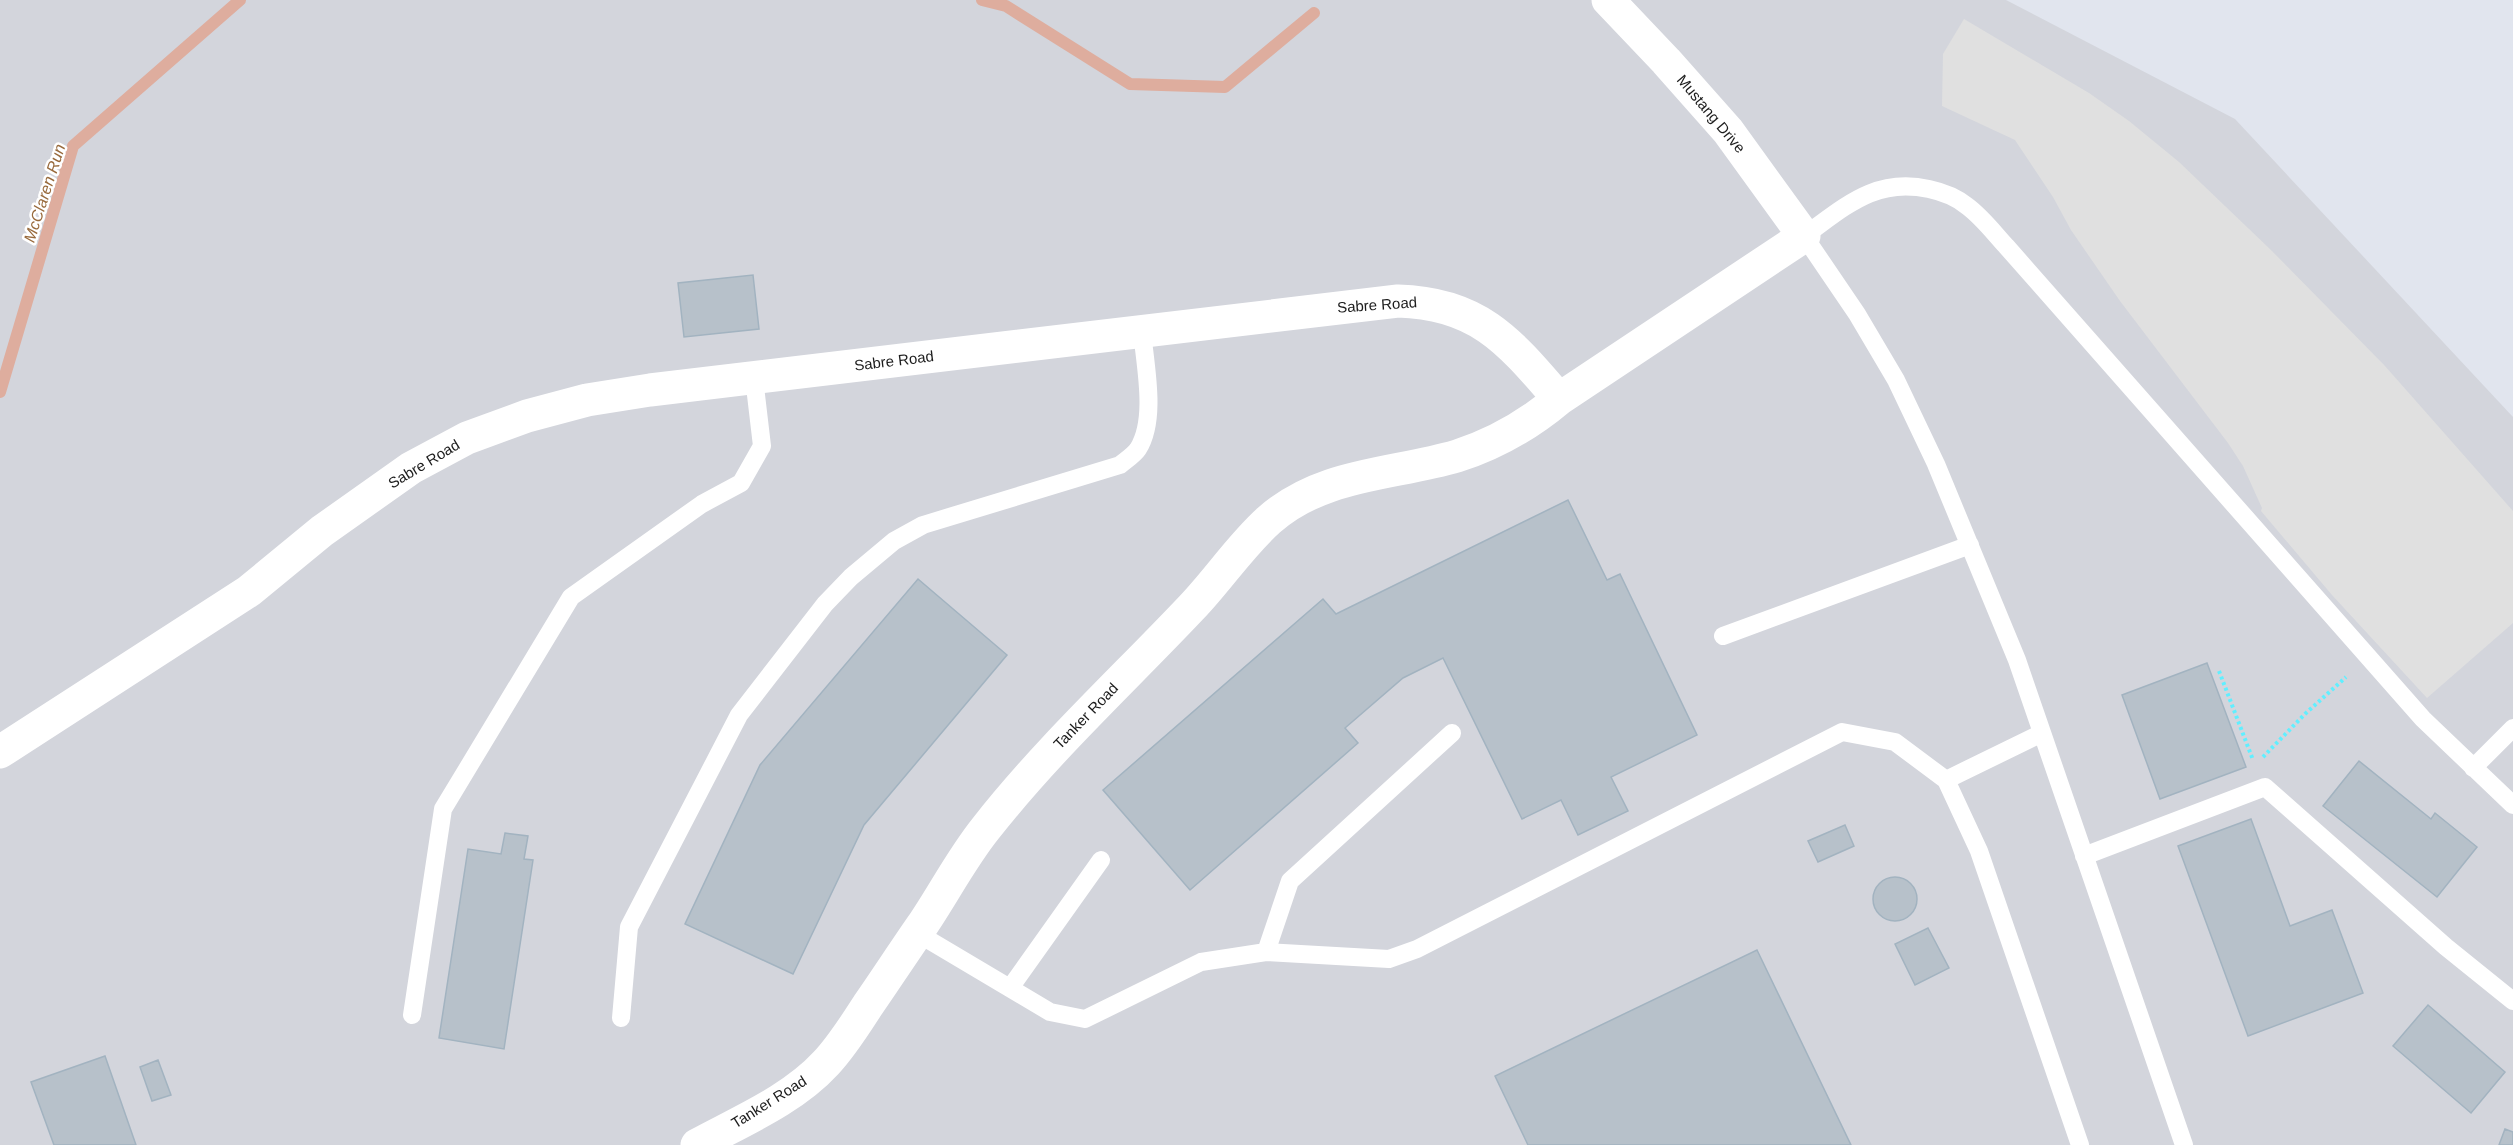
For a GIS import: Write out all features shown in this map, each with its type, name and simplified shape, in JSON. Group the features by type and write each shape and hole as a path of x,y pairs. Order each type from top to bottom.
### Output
{"street":[{"name":"Mustang Drive","path":"1608,0 1728,131 1804,236"},
{"path":"1559,399 1804,236"},
{"name":"Sabre Road","path":"0,752 249,591 322,531 411,468 467,438 527,416 587,400 1398,301 1423,302 1457,310 1483,323 1504,339 1559,399"},
{"name":"Tanker Road","path":"697,1145 770,1106 826,1063 917,933 985,829 1066,734 1196,603 1269,520 1292,501 1317,489 1355,477 1455,456 1483,447 1527,424 1559,399"}],"lane":[{"path":"2184,1145 2017,660 1970,545 1936,464 1896,380 1857,314 1804,236 1858,198 1877,189 1917,186 1950,195 1966,205 2006,246 2417,713 2513,805"},
{"path":"621,1018 629,927 739,715 825,604 851,577 894,541 922,525 1120,465 1137,450 1146,430 1148,395 1142,331"},
{"path":"412,1015 443,809 571,597 702,504 741,483 762,446 754,378"},
{"path":"1723,636 1970,545"},
{"path":"2473,768 2513,728"},
{"path":"917,933 1050,1012 1085,1019 1201,963 1266,952 1389,959 1417,949 1842,732 1895,742 1946,780 1979,851 2080,1145"},
{"path":"1266,952 1290,881 1452,733"},
{"path":"1946,780 2042,733"},
{"path":"2085,856 2265,787 2446,947 2513,1002"},
{"path":"1010,988 1101,860"}],"path":[{"path":"2305,714 2349,674"}],"shaded area":[{"path":"0,0 2006,0 2235,119 2513,417 2513,1145 0,1145"},
{"path":"1964,19 2089,93 2129,121 2179,162 2272,251 2385,366 2513,511 2513,623 2427,698 2332,595 2261,511 2262,508 2243,466 2228,443 2120,301 2071,230 2053,197 2015,140 1942,106 1943,54"}],"building":[{"path":"753,275 759,329 684,337 678,283"},
{"path":"1568,500 1607,580 1620,574 1697,735 1611,777 1628,811 1578,835 1561,800 1522,819 1443,658 1403,678 1345,728 1358,743 1190,890 1103,790 1323,599 1336,614"},
{"path":"918,579 1007,655 864,825 793,974 685,924 760,765"},
{"path":"2207,663 2246,767 2160,799 2122,695"},
{"path":"2359,761 2431,819 2435,813 2477,847 2437,897 2323,806"},
{"path":"2251,819 2290,926 2332,910 2363,993 2248,1036 2178,846"},
{"path":"1845,825 1854,846 1818,862 1808,841"},
{"path":"505,833 528,836 524,859 533,860 504,1049 439,1038 468,849 501,854"},
{"path":"1895,877 1911,883 1917,899 1911,915 1895,921 1879,915 1873,899 1879,883"},
{"path":"1928,928 1949,968 1915,985 1895,944"},
{"path":"1757,950 1851,1145 1528,1145 1495,1076"},
{"path":"2428,1005 2505,1072 2471,1113 2393,1046"},
{"path":"105,1056 136,1145 54,1145 31,1082"},
{"path":"158,1060 171,1095 152,1101 140,1067"},
{"path":"2505,1129 2513,1132 2513,1145 2499,1145"}],"waterway":[{"name":"McClaren Run","path":"0,392 73,146 240,0"},
{"name":"McClaren Run","path":"982,0 1006,6 1130,84 1225,87 1314,13"}]}
